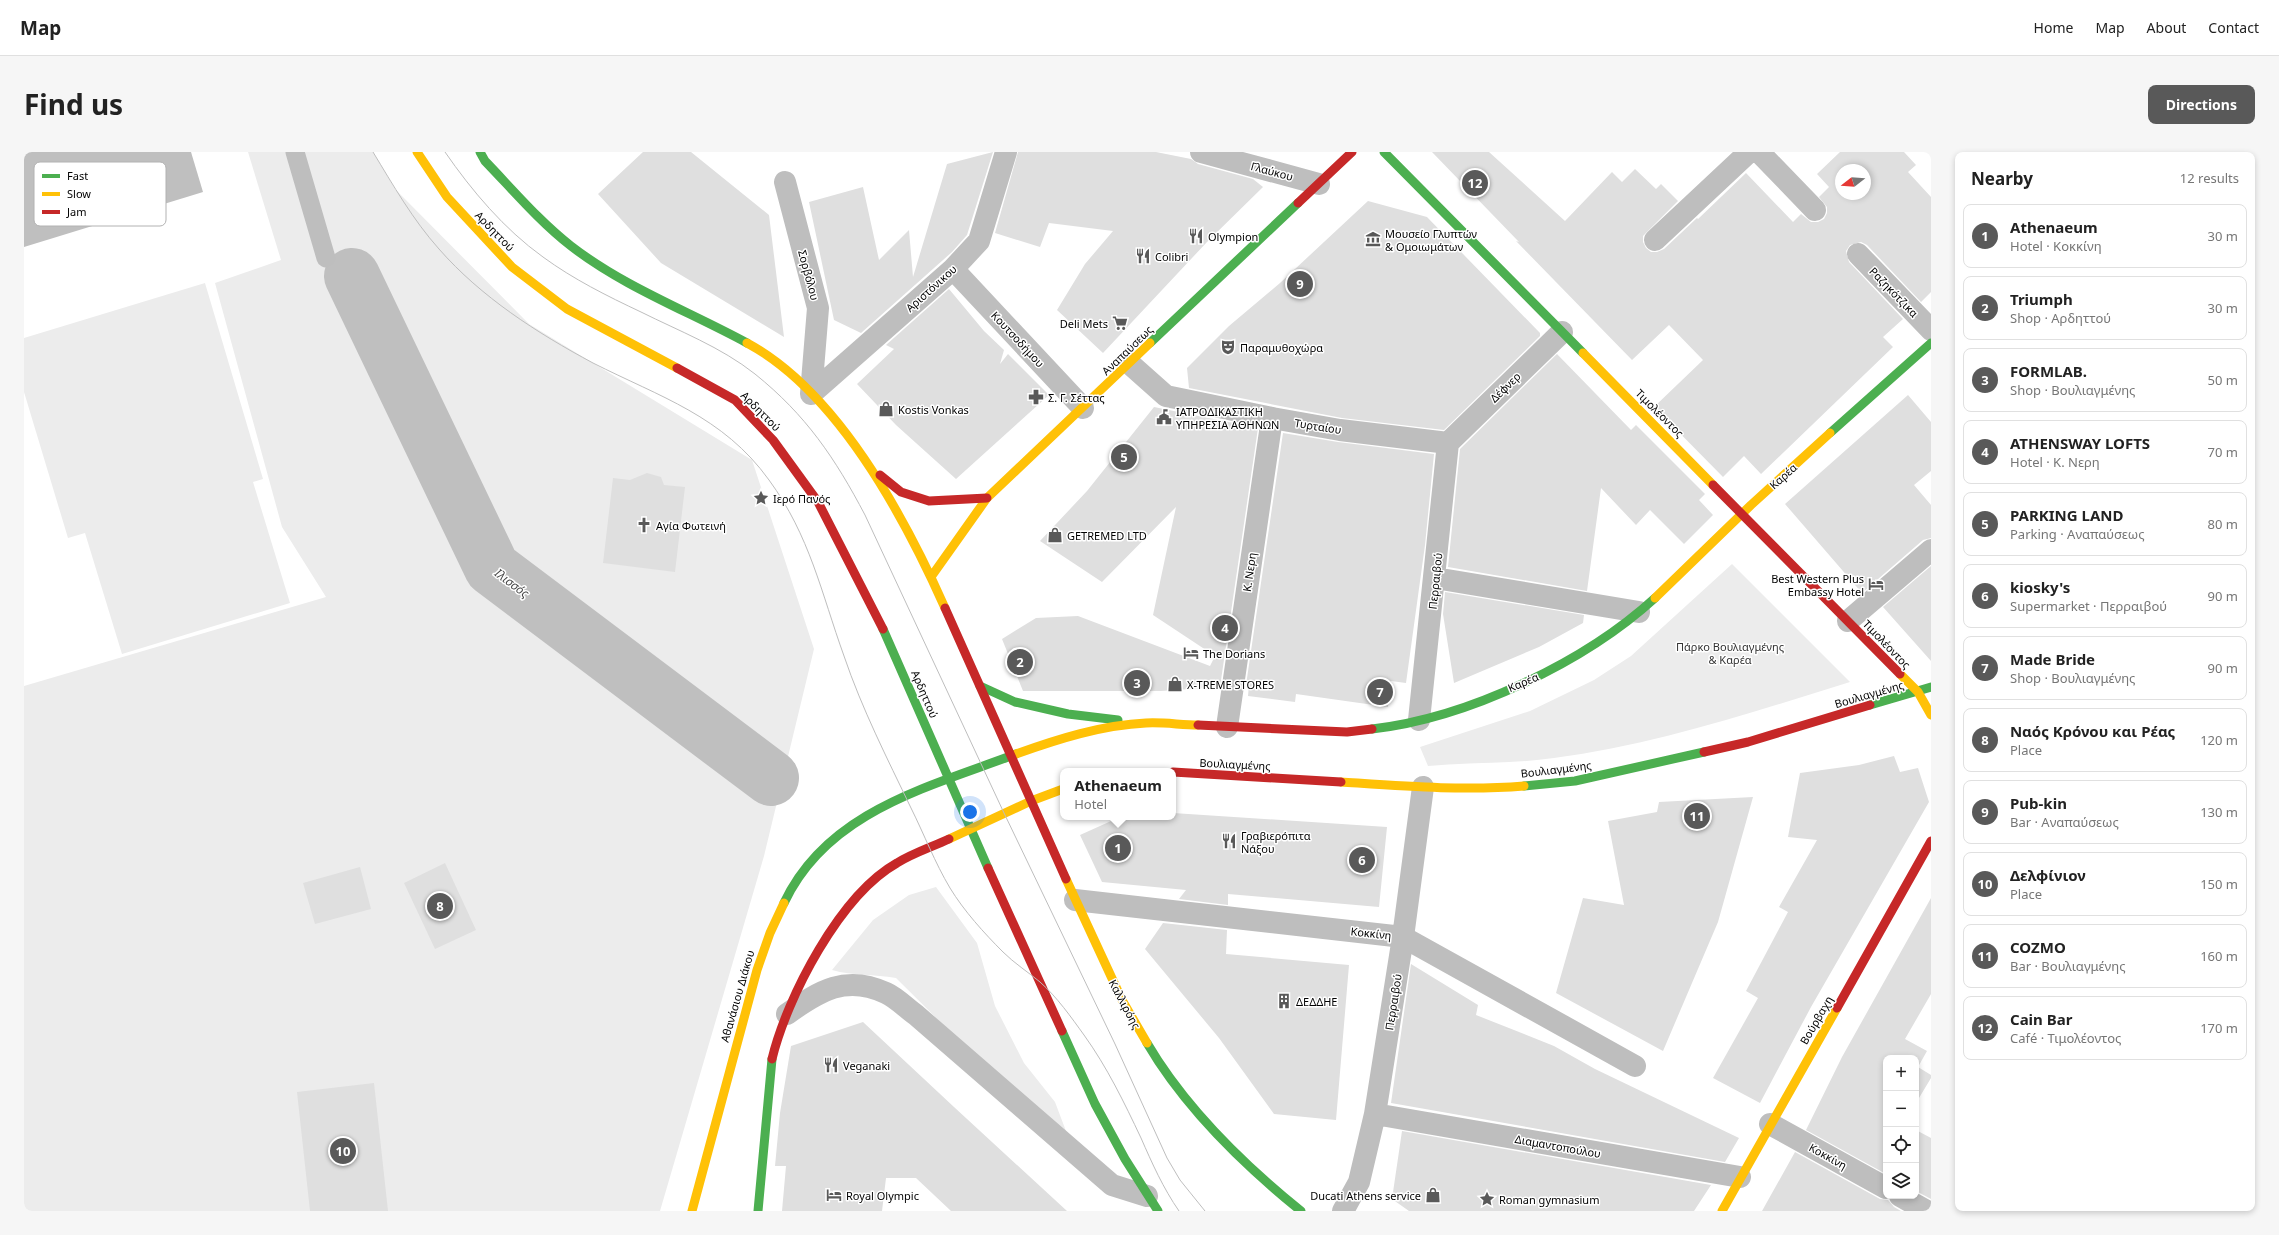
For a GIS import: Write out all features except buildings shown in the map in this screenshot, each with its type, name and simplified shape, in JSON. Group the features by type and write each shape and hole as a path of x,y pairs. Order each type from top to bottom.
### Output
{"main road":[{"name":"Αρδηττού","path":"416,152 447,197 512,267 567,309 735,400 772,440 818,502 855,568 877,614 948,780"},
{"path":"480,152 485,161 540,219 574,248 618,276 760,350 775,361 811,394 870,468 907,528 931,577 1011,756"},
{"name":"Αναπαύσεως","path":"931,577 987,498 1352,152"},
{"name":"Τιμολέοντος","path":"1384,152 1918,692"},
{"name":"Καρέα","path":"1419,720 1487,697 1550,670 1599,641 1639,612 1767,490 1931,343"},
{"path":"870,468 901,492 929,501 987,498"},
{"path":"980,686 1015,702 1068,714 1147,723 1347,732 1368,731 1419,720"},
{"name":"Βουλιαγμένης","path":"1176,772 1423,787 1497,788 1575,781 1748,742 1931,687"},
{"path":"1918,692 1931,715"},
{"path":"1147,723 1095,730 1055,740 948,780 1096,1104 1152,1203"},
{"name":"Καλλιρόης","path":"1011,756 1075,900 1122,1000 1159,1064 1211,1127 1269,1185 1301,1211"},
{"name":"Αθανάσιου Διάκου","path":"692,1211 756,967 775,918 793,883 818,853 853,822 883,804 948,780"},
{"path":"758,1211 770,1067 777,1039 802,978 822,944 862,890 896,863 970,828 1060,789"},
{"name":"Βούρβαχη","path":"1722,1211 1931,842"}],"street":[{"name":"Αριστόνικου","path":"811,394 953,269 979,241 1006,152"},
{"name":"Γλαύκου","path":"1201,152 1319,184"},
{"path":"1655,240 1749,152"},
{"path":"1759,152 1815,210"},
{"name":"Σορβόλου","path":"785,182 818,308 811,394"},
{"name":"Ραζηκότζικα","path":"1858,254 1931,330"},
{"name":"Κουτσοδήμου","path":"953,269 1083,408"},
{"name":"Δέφνερ","path":"1448,443 1562,332"},
{"name":"Τυρταίου","path":"1130,364 1166,396 1272,418 1340,430 1448,443"},
{"name":"Κ. Νερη","path":"1227,726 1272,418"},
{"name":"Περραιβού","path":"1419,720 1448,443"},
{"path":"1848,621 1931,550"},
{"path":"1435,578 1639,612"},
{"name":"Περραιβού","path":"1343,1211 1359,1182 1376,1114 1403,937 1423,787"},
{"name":"Κοκκίνη","path":"1075,900 1403,937 1635,1066"},
{"path":"787,1014 815,994 831,988 852,985 868,986 887,994 916,1015 1112,1185 1152,1203"},
{"name":"Διαμαντοπούλου","path":"1376,1114 1740,1177"},
{"name":"Κοκκίνη","path":"1770,1124 1883,1186"},
{"path":"1905,1199 1927,1211"}],"lane":[{"path":"295,152 326,258"}],"green space":[{"path":"248,152 373,152 395,189 529,324 752,460 814,649 764,856 660,1211 24,1211 24,686 326,597 282,527 215,283 281,260"},
{"path":"205,283 263,479 253,482 290,603 122,654 85,533 68,538 24,392 24,338"},
{"name":"Πάρκο Βουλιαγμένης & Καρέα","path":"1732,564 1850,682 1704,726 1629,745 1539,760 1428,766 1420,747 1530,711 1594,680 1631,656"},
{"path":"936,887 977,943 995,1006 1024,1063 1055,1102 1069,1139 1061,1142 896,978 832,970 873,920 909,895"}],"shaded area":[{"path":"24,152 191,152 203,192 166,203 166,162 34,162 34,226 92,226 24,247"}],"waterway":[{"name":"Ιλισσός","path":"352,276 492,568 771,778"}],"tram line":[{"path":"373,152 404,202 430,238 455,266 491,298 551,339 593,363 689,410 711,424 732,440 751,458 769,480 783,501 805,543 851,676 884,752 934,859 950,888 968,913 996,945 1052,994 1064,1007 1084,1035 1115,1085 1158,1175 1179,1211"},
{"path":"445,152 466,181 502,222 543,257 590,287 700,340 742,364 773,389 818,438 854,494 865,515 1004,813 1115,1044 1167,1158 1180,1180 1205,1211"}],"traffic: fast":[{"path":"480,152 485,161 537,216 559,236 591,261 634,286 747,343"},
{"path":"1384,152 1583,353"},
{"path":"1150,343 1298,203"},
{"path":"1830,433 1931,343"},
{"path":"1372,729 1409,723 1447,713 1485,700 1523,683 1560,665 1595,644 1627,622 1655,598"},
{"path":"883,629 988,868"},
{"path":"980,686 1015,702 1068,714 1118,720"},
{"path":"1870,705 1931,687"},
{"path":"1524,786 1575,781 1704,752"},
{"path":"784,903 803,872 826,846 853,824 884,806 916,791 1016,754"},
{"path":"1062,1031 1095,1104 1125,1159 1158,1211"},
{"path":"1147,1043 1179,1089 1216,1133 1258,1174 1301,1211"},
{"path":"758,1211 772,1059"}],"traffic: slow":[{"path":"417,152 447,197 512,267 567,309 677,368"},
{"path":"747,343 780,365 811,392 839,424 865,459 910,535 945,608"},
{"path":"931,577 987,498 1150,343"},
{"path":"1583,353 1713,485"},
{"path":"1655,598 1751,505 1830,433"},
{"path":"1900,674 1918,692 1931,715"},
{"path":"1016,754 1064,738 1130,724 1153,723 1198,725"},
{"path":"1341,782 1455,788 1524,786"},
{"path":"949,839 1031,801 1060,790"},
{"path":"1066,879 1122,1000 1147,1043"},
{"path":"692,1211 757,970 770,933 784,903"},
{"path":"1722,1211 1837,1008"}],"traffic: jam":[{"path":"1298,203 1352,152"},
{"path":"677,368 735,400 773,440 818,502 883,629"},
{"path":"880,475 901,492 929,501 987,498"},
{"path":"1713,485 1900,674"},
{"path":"945,608 1066,879"},
{"path":"1704,752 1748,742 1870,705"},
{"path":"1198,725 1347,732 1372,729"},
{"path":"1176,772 1341,782"},
{"path":"772,1059 779,1034 803,978 836,923 856,898 876,878 903,859 949,839"},
{"path":"1837,1008 1931,841"},
{"path":"988,868 1062,1031"}],"place":[{"name":"Cain Bar","path":"1475,183"},
{"name":"Olympion","path":"1196,236"},
{"name":"Μουσείο Γλυπτών & Ομοιωμάτων","path":"1373,239"},
{"name":"Colibri","path":"1143,256"},
{"name":"Pub-kin","path":"1300,284"},
{"name":"Deli Mets","path":"1120,323"},
{"name":"Παραμυθοχώρα","path":"1228,347"},
{"name":"Σ. Γ. Σέττας","path":"1036,397"},
{"name":"Kostis Vonkas","path":"886,409"},
{"name":"ΙΑΤΡΟΔΙΚΑΣΤΙΚΗ ΥΠΗΡΕΣΙΑ ΑΘΗΝΩΝ","path":"1164,417"},
{"name":"PARKING LAND","path":"1124,457"},
{"name":"Ιερό Πανός","path":"761,498"},
{"name":"Αγία Φωτεινή","path":"644,525"},
{"name":"GETREMED LTD","path":"1055,535"},
{"name":"Best Western Plus Embassy Hotel","path":"1876,584"},
{"name":"ATHENSWAY LOFTS","path":"1225,628"},
{"name":"The Dorians","path":"1191,653"},
{"name":"Triumph","path":"1020,662"},
{"name":"FORMLAB.","path":"1137,683"},
{"name":"X-TREME STORES","path":"1175,684"},
{"name":"Made Bride","path":"1380,692"},
{"name":"COZMO","path":"1697,816"},
{"name":"Γραβιερόπιτα Νάξου","path":"1229,841"},
{"name":"Athenaeum","path":"1118,848"},
{"name":"kiosky's","path":"1362,860"},
{"name":"Ναός Κρόνου και Ρέας","path":"440,906"},
{"name":"ΔΕΔΔΗΕ","path":"1284,1001"},
{"name":"Veganaki","path":"831,1065"},
{"name":"Δελφίνιον","path":"343,1151"},
{"name":"Royal Olympic","path":"834,1195"},
{"name":"Ducati Athens service","path":"1433,1195"},
{"name":"Roman gymnasium","path":"1487,1199"}]}
